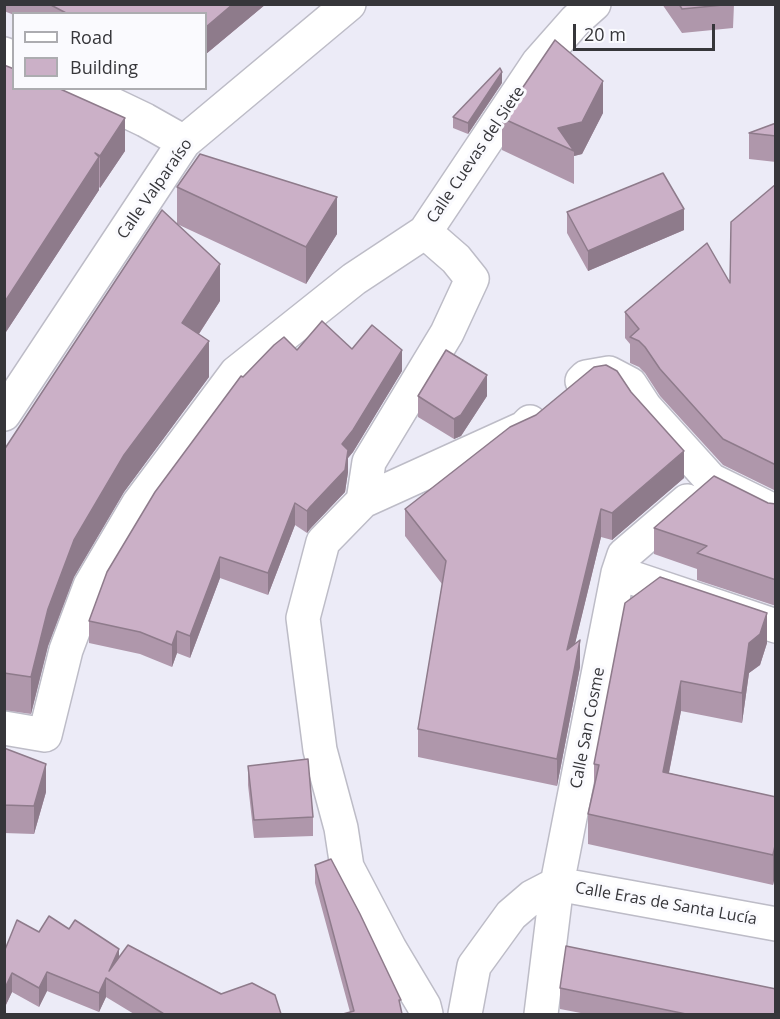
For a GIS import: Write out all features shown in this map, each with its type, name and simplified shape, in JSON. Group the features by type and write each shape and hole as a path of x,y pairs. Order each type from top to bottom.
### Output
{"street":[{"name":"Calle Valparaíso","path":"4,414 184,142 349,4"},
{"name":"Calle Cuevas del Siete","path":"363,501 369,462 447,333 471,279 456,259 425,232 538,63 576,20 594,4"},
{"path":"82,90 145,120 184,142"},
{"path":"4,728 45,735 66,650 90,586 139,503 236,373 354,279 425,232"},
{"path":"426,1014 424,1006 347,867 340,828 320,750 303,618 323,542 363,501 524,428 586,377 609,373 630,384 645,407 711,480 776,512"},
{"name":"Calle San Cosme","path":"541,1014 557,884 618,573 624,555 711,480"},
{"path":"618,573 776,626"},
{"path":"465,1014 474,966 511,915 532,897 557,884"},
{"name":"Calle Eras de Santa Lucía","path":"557,884 776,924"}],"building":[{"path":"49,4 233,4 207,26 207,12 64,12"},
{"path":"679,4 733,4 682,9"},
{"path":"555,40 603,81 582,122 558,128 574,151 502,118"},
{"path":"4,65 12,68 12,90 62,90 125,118 100,156 95,153 99,157 4,303"},
{"path":"500,68 502,72 468,123 453,117"},
{"path":"776,123 776,136 749,133"},
{"path":"200,154 337,197 306,247 177,187"},
{"path":"663,173 684,209 588,251 567,212"},
{"path":"776,184 776,465 723,439 660,369 645,347 630,337 639,329 625,312 707,243 730,283 731,222"},
{"path":"162,210 220,264 182,323 209,341 124,455 74,540 48,609 31,677 4,673 4,450"},
{"path":"322,321 352,349 372,325 402,350 342,444 348,450 345,470 307,511 295,503 268,573 220,557 190,636 177,631 172,645 140,632 89,621 107,572 155,492 241,376 243,377 284,337 297,350"},
{"path":"446,350 487,375 461,415 454,419 418,396"},
{"path":"606,365 617,371 631,392 684,451 612,513 601,509 567,650 580,640 557,759 418,729 446,561 405,509 510,427 536,415 594,367"},
{"path":"714,476 768,503 776,504 776,580 697,553 707,546 654,528"},
{"path":"660,577 767,613 760,634 749,643 742,693 681,681 663,772 776,797 776,841 773,855 588,814 599,765 594,764 625,603"},
{"path":"4,748 46,764 34,806 4,805"},
{"path":"308,759 313,817 254,820 248,766"},
{"path":"331,859 401,1000 399,1000 402,1014 343,1014 354,1011 315,865"},
{"path":"49,916 69,929 75,920 119,949 109,971 128,945 221,994 252,983 275,995 281,1014 164,1014 106,978 99,993 47,972 39,988 12,973 4,990 4,952 17,920 39,932"},
{"path":"566,946 776,989 776,1014 686,1014 560,988"}]}
